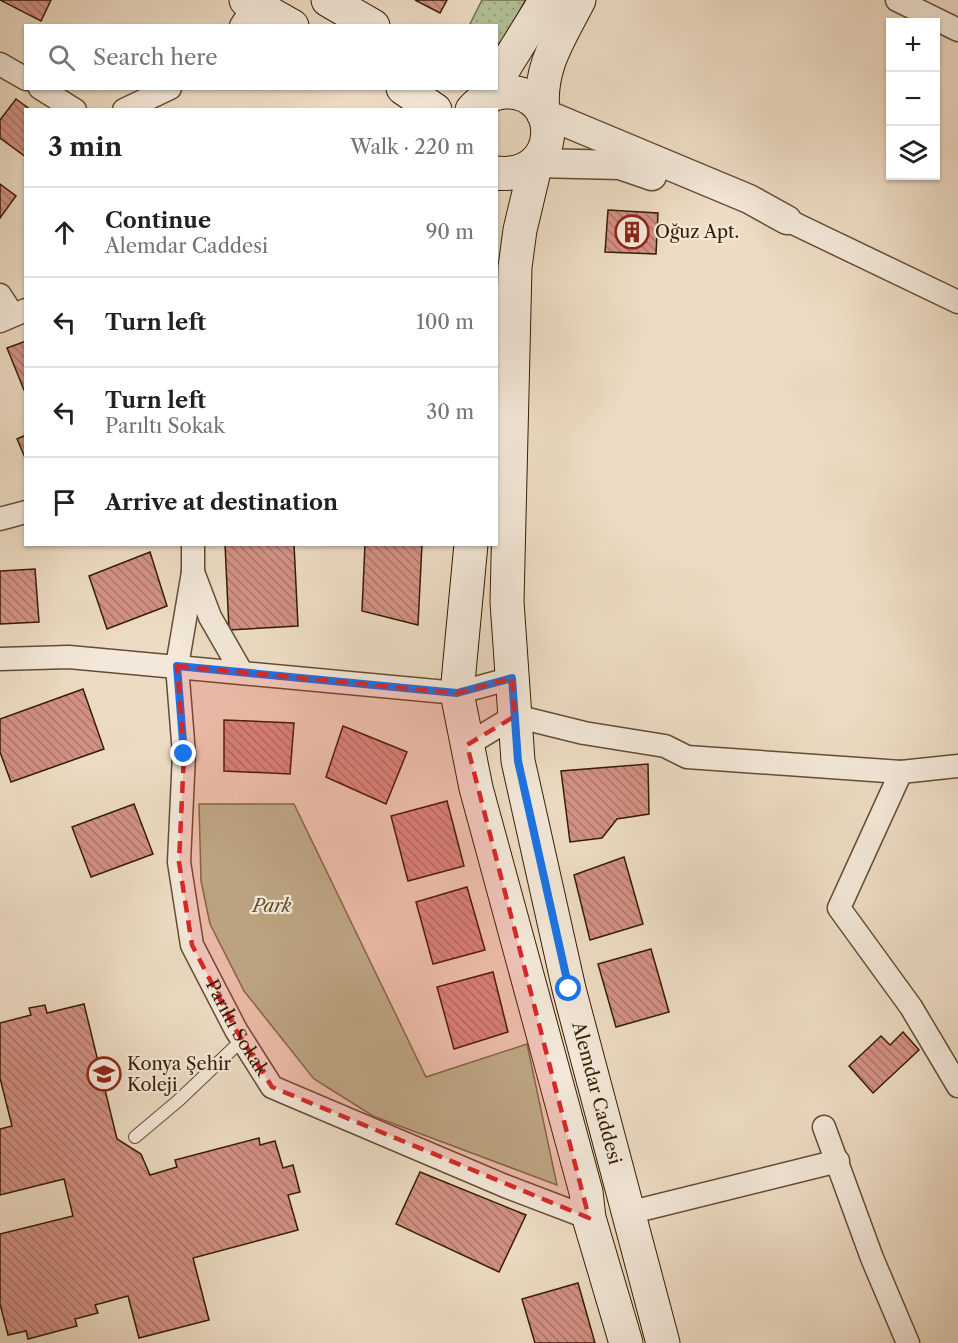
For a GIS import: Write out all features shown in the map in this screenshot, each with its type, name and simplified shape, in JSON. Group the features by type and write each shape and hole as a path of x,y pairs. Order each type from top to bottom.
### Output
{"main road":[{"path":"498,72 546,0"},
{"name":"Alemdar Caddesi","path":"579,0 544,72 540,90 543,113 547,123 547,144 536,163 522,219 515,267 507,602 518,761 569,989 663,1343"},
{"path":"247,10 286,24"},
{"path":"406,90 432,108"},
{"path":"484,93 511,92 524,95 543,113"},
{"path":"498,173 518,173 536,163"},
{"name":"Alemdar Caddesi","path":"471,546 457,693 467,745 476,788 586,1192 589,1218 626,1343"}],"street":[{"path":"897,0 958,30"},
{"path":"0,64 24,78"},
{"path":"43,90 72,108"},
{"path":"128,108 166,90"},
{"path":"543,113 749,199 787,220 958,302"},
{"path":"536,163 620,165 702,193 749,199"},
{"path":"0,295 13,315"},
{"path":"0,519 24,513"},
{"path":"193,546 193,572 210,617 241,671"},
{"name":"Parıltı Sokak","path":"193,572 177,666 184,754 179,862 192,945 242,1040 272,1087 505,1186 589,1218"},
{"path":"0,659 69,657 241,671 457,693 512,678"},
{"path":"467,745 515,716 584,732 665,746 687,757 901,772 958,766"},
{"path":"901,772 839,908 911,1007 958,1086"},
{"path":"824,1127 872,1258 908,1343"},
{"path":"628,1213 838,1161"}],"lane":[{"path":"135,1137 179,1100 242,1040"}],"highlighted area":[{"path":"177,666 457,693 512,678 515,716 467,745 589,1218 272,1087 236,1030 192,945 179,862 184,754"}],"green space":[{"path":"482,0 525,0 504,41 498,44 498,24 470,24"},
{"name":"Park","path":"199,804 294,804 426,1077 527,1044 557,1185 373,1116 314,1079 244,991 210,924 201,881"}],"building":[{"path":"0,0 51,0 41,21"},
{"path":"415,0 447,0 440,13"},
{"path":"16,99 28,108 24,108 24,156 0,138 0,120"},
{"path":"0,184 16,196 0,218"},
{"name":"Oğuz Apt.","path":"608,210 658,213 656,254 605,252"},
{"path":"24,342 24,390 7,348"},
{"path":"24,436 24,455 17,439"},
{"path":"225,546 294,546 298,626 229,630"},
{"path":"365,546 422,546 418,625 362,611"},
{"path":"150,552 167,606 107,629 89,576"},
{"path":"35,569 39,622 0,624 0,571"},
{"path":"83,689 104,749 11,782 0,752 0,719"},
{"path":"224,720 294,723 290,774 224,771"},
{"path":"343,726 407,752 386,804 326,777"},
{"path":"648,764 649,814 617,819 602,838 570,842 561,771"},
{"path":"447,801 464,866 408,881 391,816"},
{"path":"134,804 153,854 91,877 72,827"},
{"path":"624,857 643,924 590,940 574,875"},
{"path":"467,887 485,950 433,964 416,902"},
{"path":"651,949 669,1012 616,1027 598,964"},
{"path":"493,972 508,1032 454,1049 437,987"},
{"path":"84,1004 117,1139 141,1154 150,1175 177,1167 175,1160 259,1138 260,1145 275,1141 283,1168 293,1165 300,1192 288,1195 298,1230 193,1258 209,1320 139,1338 128,1296 95,1305 98,1313 75,1319 77,1326 28,1339 26,1331 8,1335 0,1304 0,1234 73,1216 64,1179 0,1195 0,1129 12,1126 0,1078 0,1023 31,1015 29,1008 45,1005 47,1013"},
{"path":"903,1032 919,1050 873,1093 849,1066 881,1036 890,1045"},
{"path":"420,1172 526,1215 499,1272 396,1224"},
{"path":"578,1283 595,1343 535,1343 522,1299"}],"place":[{"name":"Oğuz Apt.","path":"632,232"},
{"name":"Konya Şehir Koleji","path":"104,1074"}],"route":[{"path":"184,754 177,666 457,693 512,678 518,761 569,989"}]}
